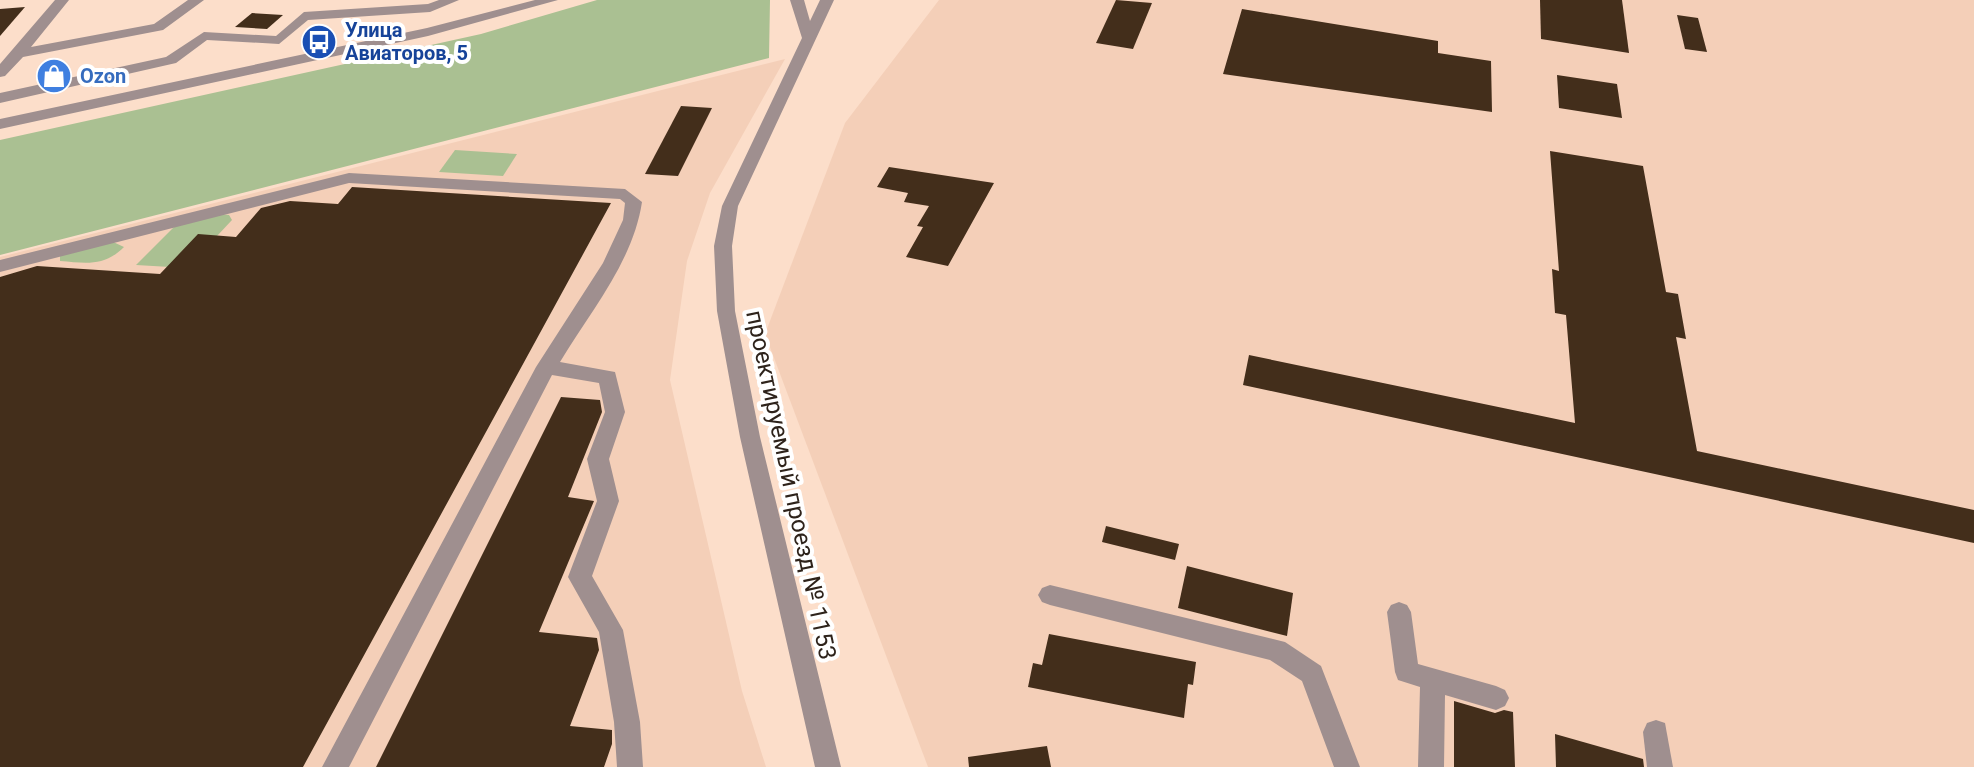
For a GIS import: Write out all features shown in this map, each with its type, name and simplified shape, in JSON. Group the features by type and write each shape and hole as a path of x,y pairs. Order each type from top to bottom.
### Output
{"street":[{"path":"0,73 62,0"},
{"path":"18,54 158,27 197,0"},
{"path":"0,98 171,60 204,36 279,40 304,16 430,8 452,0"},
{"path":"0,124 551,0"},
{"path":"797,0 808,37"},
{"name":"проектируемый проезд № 1153","path":"827,0 730,206 723,246 726,311 753,449 828,767"},
{"path":"486,1 494,15"},
{"path":"0,266 349,178 625,194 634,202 634,217 606,271 546,367 335,767"},
{"path":"546,367 608,377 613,400 615,412 598,459 608,501 580,577 611,630 627,722 630,767"},
{"path":"1050,595 1276,650 1312,674 1347,767"},
{"path":"1399,612 1407,672 1496,698"},
{"path":"1431,767 1433,680"},
{"path":"1656,732 1660,767"}],"shaded area":[{"path":"939,0 1974,0 1974,767 928,767 765,334 845,123"},
{"path":"785,59 710,193 687,261 670,380 742,691 766,767 0,767 0,257"}],"green space":[{"path":"597,0 770,0 769,58 0,255 0,140 481,34"},
{"path":"455,150 517,154 503,176 439,172"},
{"path":"220,214 229,215 232,220 187,268 136,265 175,226"},
{"path":"111,241 124,247 102,261 60,261 60,256"}],"building":[{"path":"1116,0 1152,3 1133,49 1096,43"},
{"path":"1540,0 1622,0 1629,53 1541,39"},
{"path":"25,7 0,36 0,9"},
{"path":"1242,9 1438,41 1438,53 1491,61 1492,112 1223,74"},
{"path":"252,13 283,15 267,29 235,27"},
{"path":"1677,15 1698,18 1707,52 1685,49"},
{"path":"1557,75 1617,84 1622,118 1559,108"},
{"path":"681,106 712,108 678,176 645,174"},
{"path":"1550,151 1643,166 1666,292 1678,294 1686,339 1676,337 1697,451 1974,510 1974,543 1243,385 1249,355 1575,423 1566,315 1555,313 1552,269 1559,271"},
{"path":"889,167 994,183 948,266 906,257 923,227 917,226 929,206 904,202 908,193 877,187"},
{"path":"352,187 611,203 303,767 0,767 0,277 37,266 160,274 198,234 236,237 261,208 290,201 338,204"},
{"path":"561,397 600,400 602,412 568,497 594,501 539,632 597,638 599,650 570,726 612,730 612,744 604,767 376,767"},
{"path":"1106,526 1179,544 1175,560 1102,542"},
{"path":"1187,566 1293,593 1287,636 1178,608"},
{"path":"1049,634 1196,662 1193,685 1188,684 1184,718 1028,687 1033,663 1042,665"},
{"path":"1454,701 1495,713 1504,710 1513,712 1515,767 1454,767"},
{"path":"1555,734 1643,759 1644,767 1556,767"},
{"path":"1047,746 1051,767 969,767 968,757"}],"place":[{"name":"Улица Авиаторов, 5","path":"319,42"},
{"name":"Ozon","path":"54,76"}]}
